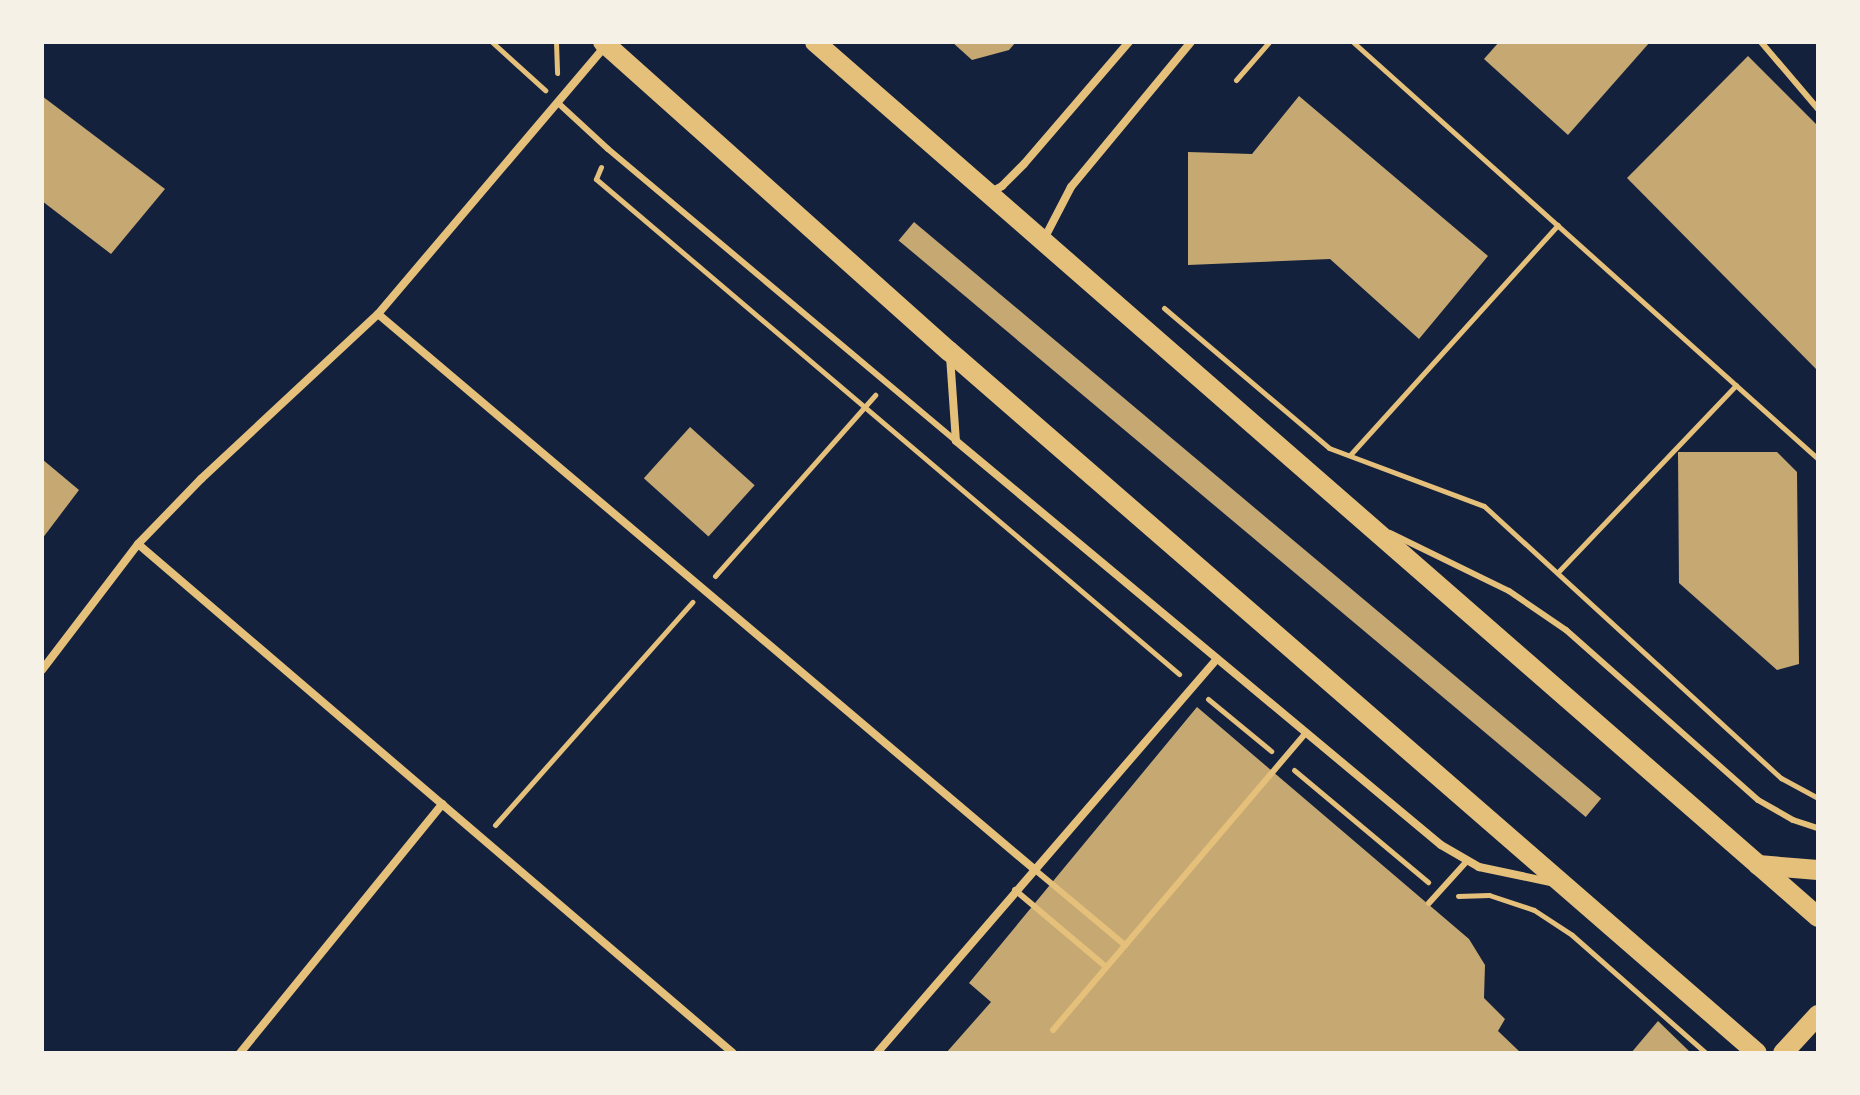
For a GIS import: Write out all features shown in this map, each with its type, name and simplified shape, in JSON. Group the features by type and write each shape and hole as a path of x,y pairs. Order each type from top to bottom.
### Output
{"main road":[{"path":"815,42 1818,917"},
{"path":"605,43 949,351 1757,1053"},
{"path":"1758,865 1818,870"},
{"path":"1783,1053 1818,1015"}],"street":[{"path":"987,193 1002,186 1024,164 1129,42"},
{"path":"1042,242 1071,187 1191,42"},
{"path":"42,670 138,544 201,479 378,314 605,43"},
{"path":"378,314 1034,869"},
{"path":"949,351 956,441 1216,660 1466,862 1519,878 1563,884"},
{"path":"138,544 733,1053"},
{"path":"877,1053 1216,660"},
{"path":"240,1053 442,804"}],"lane":[{"path":"1761,42 1818,109"},
{"path":"557,102 608,149 956,441"},
{"path":"1357,517 1509,591 1566,630 1758,800 1793,820 1818,828"},
{"path":"1053,1030 1306,733"},
{"path":"1429,903 1466,862"},
{"path":"1034,869 1125,945"},
{"path":"1015,890 1106,967"}],"path":[{"path":"492,42 557,102"},
{"path":"1236,80 1269,42"},
{"path":"1353,42 1818,459"},
{"path":"608,149 596,179 1439,891 1461,897 1489,895 1534,910 1572,935 1706,1053"},
{"path":"1350,455 1558,225"},
{"path":"1162,306 1329,448 1484,506 1781,778 1818,798"},
{"path":"483,839 886,382"},
{"path":"1558,572 1736,385"},
{"path":"1808,450 1818,448"}],"building":[{"path":"952,42 1016,42 1009,50 972,60"},
{"path":"1499,42 1650,42 1568,135 1484,59"},
{"path":"1748,56 1818,126 1818,371 1627,178"},
{"path":"42,96 165,189 111,254 42,201"},
{"path":"1299,96 1488,256 1419,339 1330,259 1188,265 1188,152 1252,154"},
{"path":"914,222 1601,799 1586,817 899,240"},
{"path":"690,427 755,485 708,536 644,478"},
{"path":"1678,452 1777,452 1797,472 1799,664 1777,670 1679,583"},
{"path":"42,459 79,490 42,539"},
{"path":"1197,707 1469,939 1485,965 1484,998 1505,1019 1498,1031 1521,1053 946,1053 991,1002 969,983"},
{"path":"1658,1021 1691,1053 1631,1053"}]}
